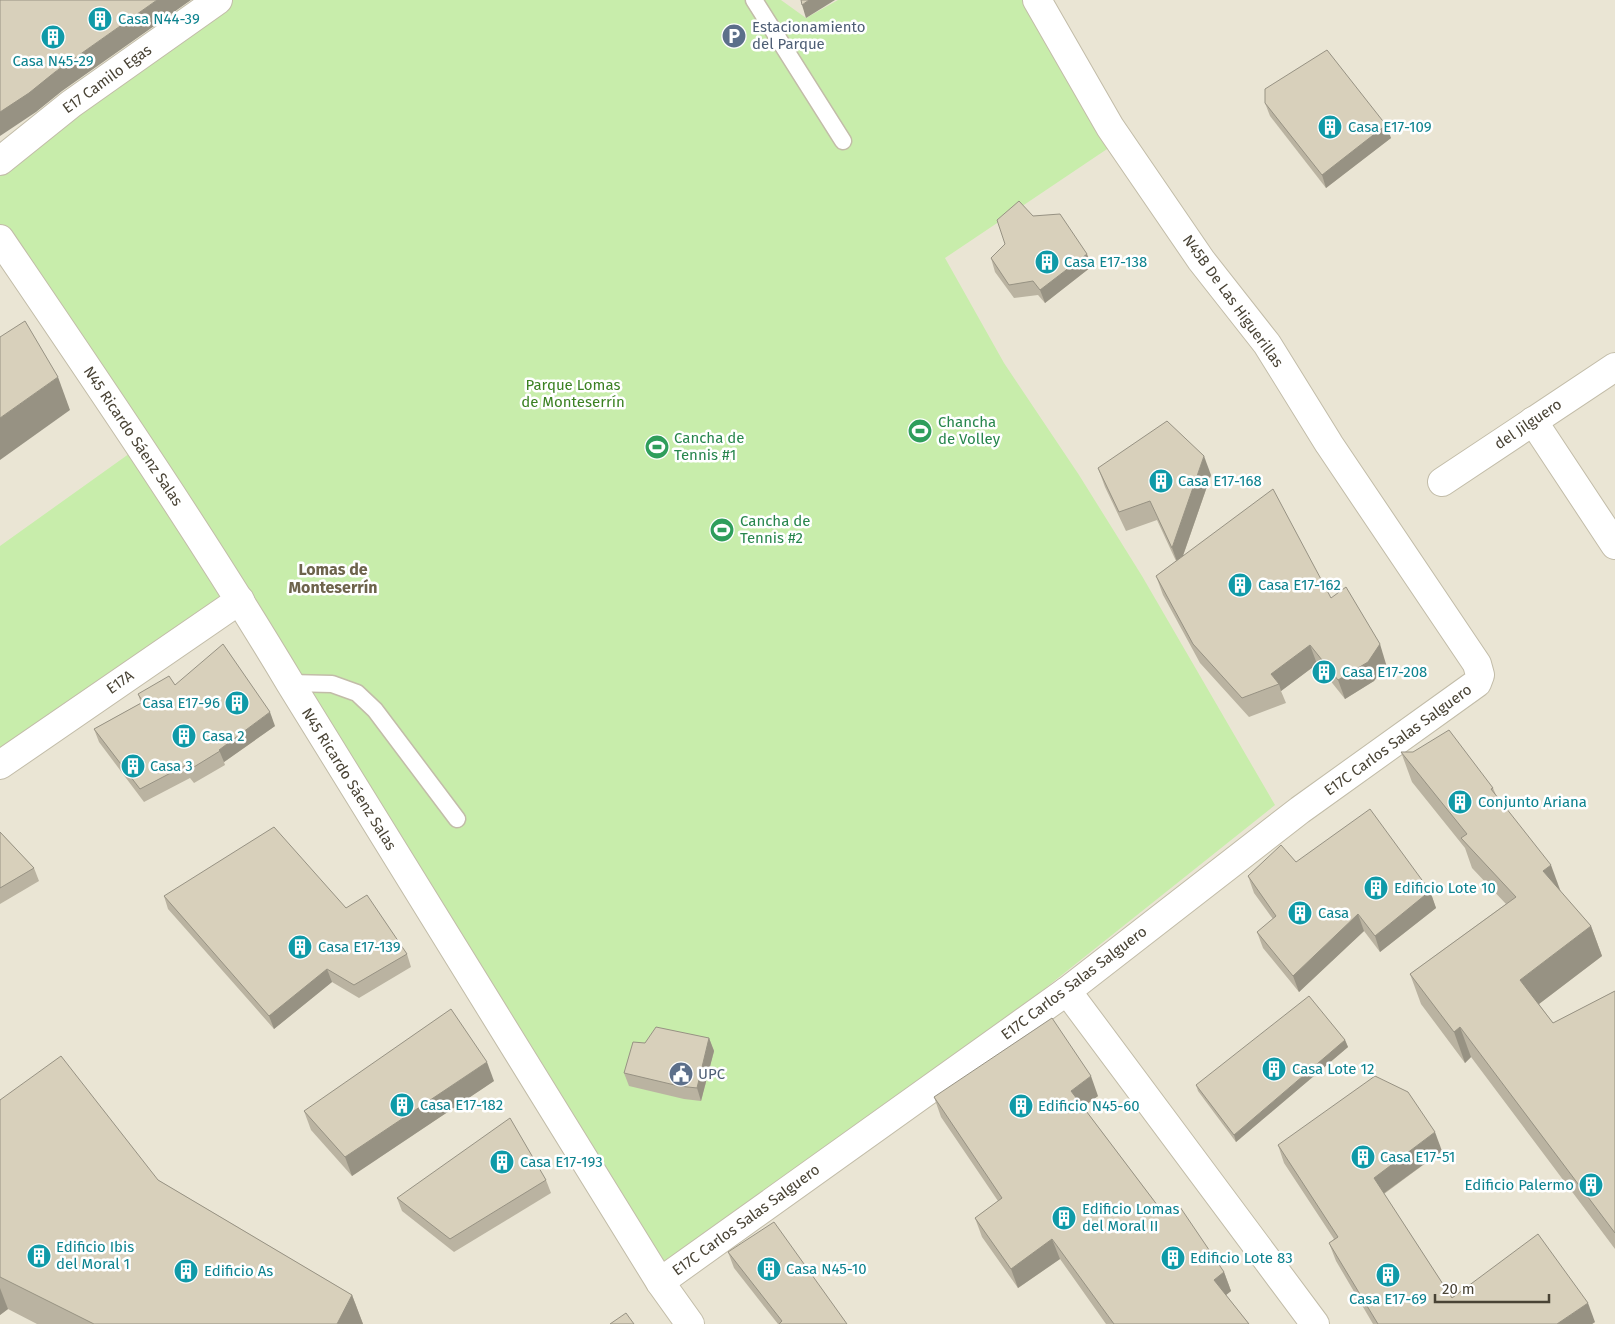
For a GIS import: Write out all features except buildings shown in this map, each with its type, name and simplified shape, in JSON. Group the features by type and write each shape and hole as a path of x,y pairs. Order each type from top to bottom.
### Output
{"street":[{"name":"E17 Camilo Egas","path":"0,161 71,104 218,0"},
{"name":"N45B De Las Higuerillas","path":"1037,0 1110,127 1201,260 1267,344 1329,444 1477,664 1480,675"},
{"name":"N45 Ricardo Sáenz Salas","path":"0,239 140,446 240,600 660,1282 690,1324"},
{"name":"del Jilguero","path":"1442,482 1615,367"},
{"path":"1533,421 1615,545"},
{"name":"E17A","path":"0,765 240,600"},
{"name":"E17C Carlos Salas Salguero","path":"660,1282 1067,991 1300,810 1477,683 1480,675"},
{"path":"1067,991 1315,1324"}],"lane":[{"path":"754,0 843,141"},
{"path":"290,684 332,684 357,693 375,710 457,819"}],"shaded area":[{"name":"Lomas de Monteserrín","path":"0,0 1615,0 1615,1324 0,1324"}],"green space":[{"name":"Parque Lomas de Monteserrín","path":"230,0 781,0 806,18 838,0 1035,0 1119,141 945,258 1004,363 1079,475 1142,576 1275,805 865,1132 660,1282 240,600 0,754 0,546 140,446 0,231 0,166"}],"place":[{"name":"Casa N44-39","path":"100,19"},
{"name":"Estacionamiento del Parque","path":"734,36"},
{"name":"Casa N45-29","path":"53,37"},
{"name":"Casa E17-109","path":"1330,127"},
{"name":"Casa E17-138","path":"1047,262"},
{"name":"Chancha de Volley","path":"920,431"},
{"name":"Cancha de Tennis #1","path":"657,447"},
{"name":"Casa E17-168","path":"1161,481"},
{"name":"Cancha de Tennis #2","path":"722,530"},
{"name":"Casa E17-162","path":"1240,585"},
{"name":"Casa E17-208","path":"1324,672"},
{"name":"Casa E17-96","path":"237,703"},
{"name":"Casa 2","path":"184,736"},
{"name":"Casa 3","path":"133,766"},
{"name":"Conjunto Ariana","path":"1460,802"},
{"name":"Edificio Lote 10","path":"1376,888"},
{"name":"Casa","path":"1300,913"},
{"name":"Casa E17-139","path":"300,947"},
{"name":"Casa Lote 12","path":"1274,1069"},
{"name":"UPC","path":"681,1074"},
{"name":"Casa E17-182","path":"402,1105"},
{"name":"Edificio N45-60","path":"1021,1106"},
{"name":"Casa E17-51","path":"1363,1157"},
{"name":"Casa E17-193","path":"502,1162"},
{"name":"Edificio Palermo","path":"1591,1185"},
{"name":"Edificio Lomas del Moral II","path":"1064,1218"},
{"name":"Edificio Ibis del Moral 1","path":"39,1256"},
{"name":"Edificio Lote 83","path":"1173,1258"},
{"name":"Casa N45-10","path":"769,1269"},
{"name":"Edificio As","path":"186,1271"},
{"name":"Casa E17-69","path":"1388,1275"}],"district":[{"name":"Lomas de Monteserrín","path":"333,578"}]}
